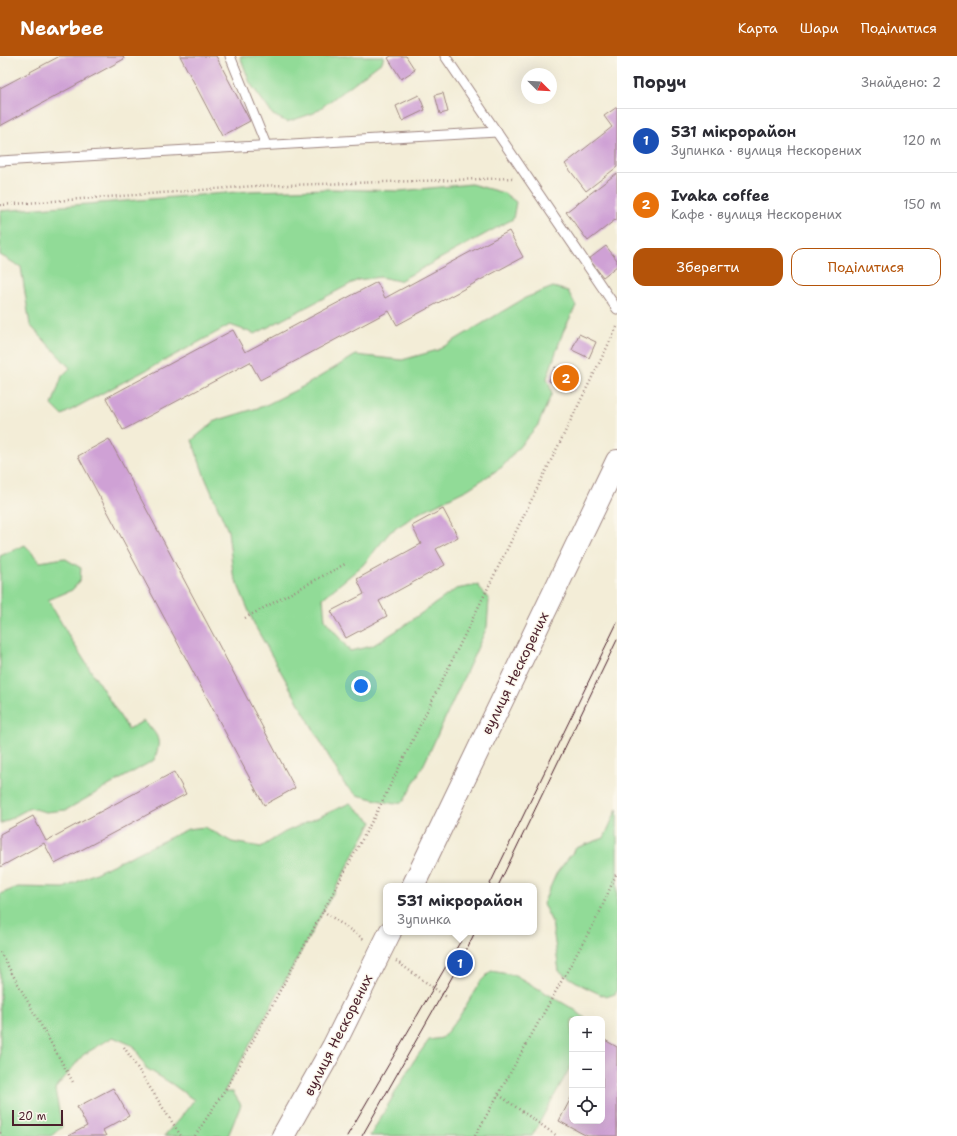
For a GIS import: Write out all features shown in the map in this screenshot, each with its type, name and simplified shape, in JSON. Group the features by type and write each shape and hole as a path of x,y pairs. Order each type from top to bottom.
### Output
{"main road":[{"name":"вулиця Нескорених","path":"413,883 617,461"},
{"name":"вулиця Нескорених","path":"283,1136 333,1047 389,935"}],"lane":[{"path":"230,56 266,145"},
{"path":"445,56 617,309"},
{"path":"0,161 497,132"}],"path":[{"path":"0,205 255,186 529,178"},
{"path":"195,1136 232,1079 378,810 617,327"},
{"path":"245,618 345,564"},
{"path":"475,1136 599,914 617,872"},
{"path":"323,911 365,940"},
{"path":"0,952 74,1084"},
{"path":"396,961 448,998"},
{"path":"124,1048 181,1136"},
{"path":"498,1094 557,1136"}],"green space":[{"path":"240,56 384,56 382,62 314,113 287,122 273,115 250,83"},
{"path":"471,184 504,193 516,202 513,219 399,281 380,277 358,280 255,334 230,325 62,415 52,405 62,376 70,368 30,325 21,267 0,255 0,211 250,191 330,189 400,191"},
{"path":"553,287 568,291 576,306 563,332 547,378 552,393 538,425 502,467 468,489 419,513 390,532 363,565 323,598 325,620 350,651 372,646 456,589 478,585 489,600 487,627 425,762 404,801 394,804 357,795 345,785 255,626 233,573 228,531 204,475 192,440 215,421 264,406 306,385 356,355 402,360 438,350 525,298"},
{"path":"25,545 40,562 64,558 81,568 80,581 72,590 48,600 72,641 128,729 144,721 156,735 158,739 158,748 154,760 66,810 46,812 30,808 0,824 0,556"},
{"path":"350,803 372,822 224,1092 233,1092 241,1105 228,1136 164,1136 194,1100 146,1068 134,1046 113,1037 83,1055 55,1089 62,1127 51,1136 0,1136 0,894 18,887 64,888 188,829 205,827 232,842 261,847 285,832"},
{"path":"617,809 617,991 615,994 606,997 583,986 559,971 552,922 543,904 556,874 576,848 604,838"},
{"path":"491,971 515,975 575,1010 582,1016 569,1016 569,1069 532,1136 370,1136 413,1062 429,1040 442,1038 459,1017 480,982"}],"building":[{"path":"60,56 123,56 124,59 0,126 0,88"},
{"path":"180,56 216,56 250,121 222,136"},
{"path":"391,56 406,56 415,70 401,79 388,58"},
{"path":"443,93 448,112 440,114 435,95"},
{"path":"419,95 425,110 402,121 396,106"},
{"path":"617,107 617,167 586,191 565,164 612,127 604,116"},
{"path":"617,173 617,222 615,220 588,241 566,212"},
{"path":"509,231 523,257 397,325 389,311 260,380 250,362 123,430 106,398 233,330 245,352 377,282 385,298"},
{"path":"606,246 617,260 617,266 603,277 589,259"},
{"path":"579,334 596,342 589,358 572,350"},
{"path":"555,367 580,378 573,391 549,381"},
{"path":"109,439 295,788 264,805 78,456"},
{"path":"443,509 458,537 436,549 445,565 379,601 387,616 346,638 331,611 364,594 357,579 421,544 412,526"},
{"path":"174,772 186,794 55,864 44,843 0,867 0,834 33,816 46,841"},
{"path":"605,1040 617,1047 617,1136 587,1136 559,1121 569,1102 569,1124 605,1124"},
{"path":"113,1088 129,1116 103,1130 106,1136 68,1136 87,1126 77,1107"}],"tram line":[{"path":"490,883 617,623"},
{"path":"499,883 617,640"},
{"path":"347,1136 464,935"},
{"path":"362,1136 460,963 474,935"}],"place":[{"name":"Ivaka coffee","path":"566,378"},
{"name":"531 мікрорайон","path":"460,963"}]}
